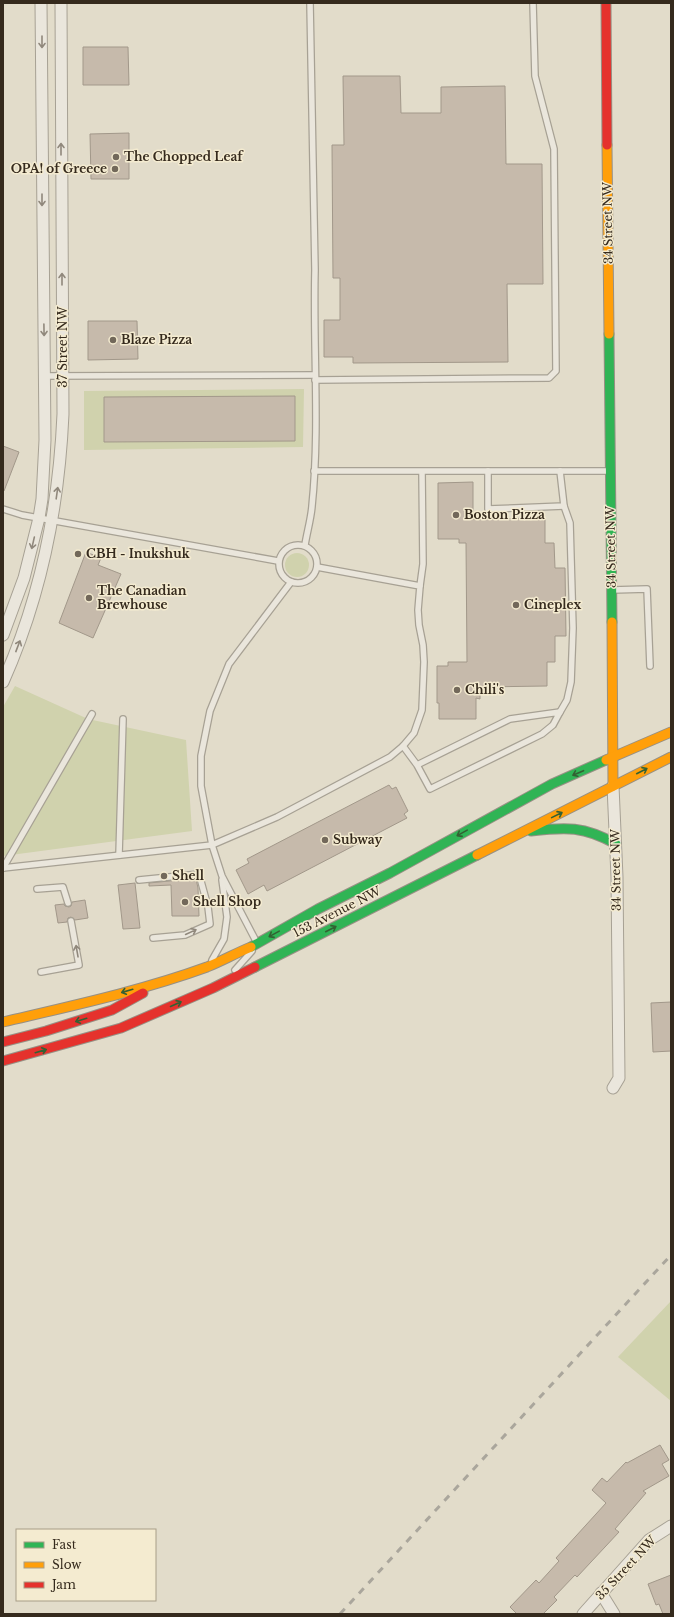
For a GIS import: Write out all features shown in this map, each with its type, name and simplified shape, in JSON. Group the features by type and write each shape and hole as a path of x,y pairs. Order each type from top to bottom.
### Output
{"main road":[{"name":"34 Street NW","path":"606,3 614,786"},
{"name":"153 Avenue NW","path":"3,1022 94,1000 167,980 208,966 257,944 318,909 390,873 552,784 671,732"},
{"name":"153 Avenue NW","path":"3,1061 121,1028 213,988 671,757"},
{"path":"522,832 558,829 583,830 598,834 616,844"},
{"path":"3,1042 46,1031 112,1010 167,980"}],"street":[{"name":"37 Street NW","path":"3,635 24,578 39,518 42,499 44,454 44,376 41,3"},
{"name":"37 Street NW","path":"3,682 26,625 44,560 52,521 62,449 61,3"},
{"name":"34 Street NW","path":"613,1088 619,1078 614,786"},
{"name":"35 Street NW","path":"583,1614 649,1540 671,1526"},
{"path":"602,1593 614,1614"}],"lane":[{"path":"305,545 312,506 315,377 315,270 310,3"},
{"path":"44,376 549,378 556,371 554,150 535,76 533,3"},
{"path":"314,471 422,472 610,470"},
{"path":"488,471 488,509 564,506"},
{"path":"403,746 417,765 430,789 542,734 553,725 567,700 571,682 573,628 570,523 564,506 560,471"},
{"path":"3,868 212,845 277,817 380,763 403,746 414,733 424,699 423,645 418,610 423,564 422,472"},
{"path":"3,509 22,515 52,521 278,562"},
{"path":"297,544 305,545 315,554 317,567 315,573 303,582 291,582 284,578 280,572 278,562 280,554 285,549 297,544"},
{"path":"317,567 420,586"},
{"path":"213,988 235,970 257,944 222,876 212,845 201,786 201,756 204,732 210,711 228,664 291,582"},
{"path":"612,590 647,588 650,666"},
{"path":"417,765 510,719 560,712"},
{"path":"3,868 92,714"},
{"path":"119,855 123,719"},
{"path":"139,880 199,874 208,907 210,924 185,935 153,938"},
{"path":"208,966 224,939 227,916 222,876"},
{"path":"37,889 63,887 68,903"},
{"path":"40,972 79,965 71,921"}],"green space":[{"path":"304,389 303,447 84,450 84,391"},
{"path":"297,553 302,554 308,560 308,570 302,576 297,577 292,576 286,570 285,565 286,560 292,554"},
{"path":"15,686 88,719 186,740 192,831 3,856 3,707"},
{"path":"671,1301 671,1401 618,1357"}],"building":[{"path":"83,47 128,47 129,85 83,85"},
{"path":"343,76 400,76 401,113 441,113 441,87 505,86 506,164 542,164 543,284 507,284 508,362 353,363 353,357 324,357 324,320 340,320 340,278 333,278 332,145 344,145"},
{"path":"129,133 129,179 91,179 90,134"},
{"name":"Blaze Pizza","path":"88,321 137,321 138,359 88,360"},
{"path":"295,396 295,441 104,442 104,397"},
{"path":"3,446 19,452 4,491 3,491"},
{"name":"Cineplex","path":"473,482 473,519 545,518 545,543 554,543 555,568 565,568 566,636 555,636 555,662 547,662 547,686 480,687 480,699 476,698 476,719 439,719 439,703 437,703 437,666 448,666 448,662 467,662 466,543 459,543 459,539 438,539 438,483"},
{"name":"The Canadian Brewhouse","path":"86,552 101,558 98,565 121,574 93,638 59,623"},
{"path":"389,785 392,789 396,787 408,811 404,814 407,818 267,891 264,885 248,894 236,870 249,863 247,859"},
{"name":"Shell Shop","path":"196,879 198,888 199,916 172,916 171,885 149,886 149,883"},
{"path":"135,883 140,928 123,929 118,885"},
{"path":"85,900 88,918 75,920 71,917 68,918 67,922 58,923 55,905 64,904 65,906 69,907 71,906 72,902"},
{"path":"671,1002 671,1051 653,1052 651,1003"},
{"path":"660,1445 669,1460 662,1464 669,1476 643,1491 646,1493 615,1529 619,1532 577,1577 575,1575 554,1597 557,1600 543,1614 517,1614 510,1607 536,1580 539,1583 559,1561 556,1558 606,1503 592,1490 602,1478 607,1482 626,1462 627,1463"},
{"path":"671,1575 671,1614 663,1614 659,1604 656,1605 648,1584"}],"railway":[{"path":"340,1614 671,1255"}],"traffic: fast":[{"path":"609,334 612,622"},
{"path":"251,947 318,909 390,873 552,784 606,760"},
{"path":"531,831 575,829 605,838 616,844"},
{"path":"255,967 477,855"}],"traffic: slow":[{"path":"607,145 609,334"},
{"path":"612,622 613,786"},
{"path":"606,760 671,732"},
{"path":"477,855 671,757"},
{"path":"3,1022 106,998 182,976 207,967 251,947"}],"traffic: jam":[{"path":"606,3 607,145"},
{"path":"3,1061 121,1028 213,988 255,967"},
{"path":"3,1042 46,1031 112,1010 143,993"}],"place":[{"name":"The Chopped Leaf","path":"116,157"},
{"name":"OPA! of Greece","path":"115,169"},
{"name":"Blaze Pizza","path":"113,340"},
{"name":"Boston Pizza","path":"456,515"},
{"name":"CBH - Inukshuk","path":"78,554"},
{"name":"The Canadian Brewhouse","path":"89,598"},
{"name":"Cineplex","path":"516,605"},
{"name":"Chili's","path":"457,690"},
{"name":"Subway","path":"325,840"},
{"name":"Shell","path":"164,876"},
{"name":"Shell Shop","path":"185,902"}]}
